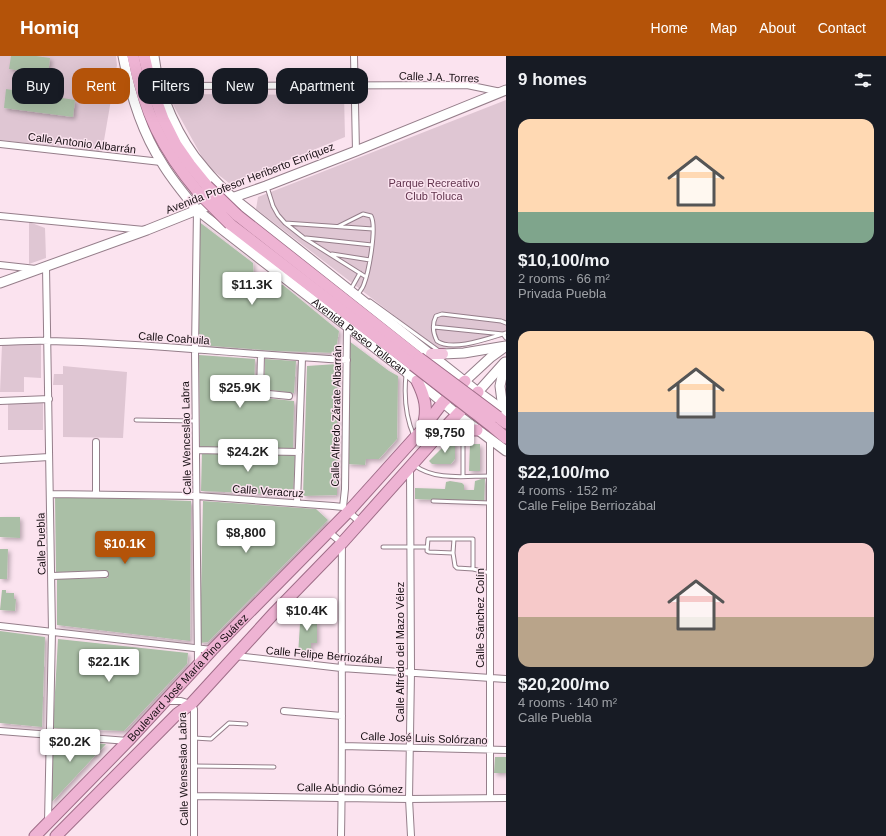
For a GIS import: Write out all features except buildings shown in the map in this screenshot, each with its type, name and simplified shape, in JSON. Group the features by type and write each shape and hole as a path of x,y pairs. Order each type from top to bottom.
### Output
{"highway":[{"name":"Avenida Paseo Tollocan","path":"133,56 152,89 163,119 176,144 190,165 203,190 230,224 506,438"},
{"name":"Avenida Paseo Tollocan","path":"203,190 237,215 413,365 504,415"},
{"name":"Boulevard José María Pino Suárez","path":"35,836 128,741 212,650 329,532 346,509 418,434 443,402 465,381"},
{"path":"418,434 425,416 426,404 421,384"},
{"path":"435,439 478,392"},
{"path":"435,439 449,432 463,429 479,431"},
{"name":"Boulevard José María Pino Suárez","path":"56,836 177,714 191,704 275,612 342,543 435,439"}],"main road":[{"name":"Avenida Paseo Tollocan","path":"133,56 127,78 145,132 161,162 197,210 347,326 413,365 421,384 458,415 506,451"},
{"path":"154,56 156,68"},
{"name":"Avenida Profesor Heriberto Enríquez","path":"0,283 148,230 197,210 356,152 503,91"},
{"path":"167,104 190,150 203,168 232,198 355,293 430,354 442,358 465,381 504,415"},
{"path":"442,358 506,346"},
{"name":"Boulevard José María Pino Suárez","path":"465,381 506,346"},
{"path":"421,384 433,387 440,381 443,372 442,358"},
{"path":"478,392 506,361"},
{"path":"504,415 500,386 506,361"},
{"path":"479,431 481,421 487,412 494,410 504,415"}],"street":[{"path":"354,56 354,68"},
{"name":"Calle J.A. Torres","path":"204,86 276,85"},
{"name":"Calle J.A. Torres","path":"368,85 467,86 503,91"},
{"path":"355,104 356,152"},
{"name":"Calle Antonio Albarrán","path":"0,144 161,162"},
{"name":"Calle Wenceslao Labra","path":"197,210 195,421 198,665"},
{"path":"0,216 148,230"},
{"path":"0,265 42,268"},
{"name":"Calle Puebla","path":"42,268 48,341 52,576 48,822"},
{"name":"Calle Alfredo Zárate Albarrán","path":"346,509 347,326"},
{"name":"Calle Coahuila","path":"0,342 48,341 157,346 261,355 347,360"},
{"path":"260,393 261,355"},
{"path":"297,503 302,358"},
{"path":"221,389 289,396"},
{"path":"0,401 49,400"},
{"name":"Calle Sánchez Colín","path":"490,439 490,798"},
{"path":"96,442 96,494"},
{"path":"196,450 299,452"},
{"path":"0,460 49,457"},
{"name":"Calle Alfredo del Mazo Vélez","path":"411,836 409,799 412,465"},
{"name":"Calle Veracruz","path":"50,494 197,496 297,503 346,509"},
{"path":"346,509 360,522"},
{"path":"329,532 342,543 341,836"},
{"path":"52,576 105,574"},
{"path":"0,626 212,650"},
{"name":"Calle Felipe Berriozábal","path":"236,656 341,668 506,679"},
{"name":"Calle Wenseslao Labra","path":"165,701 181,701 191,704 194,709 194,836"},
{"path":"284,711 342,716"},
{"path":"0,731 128,741"},
{"name":"Calle José Luis Solórzano","path":"342,746 506,750"},
{"name":"Calle Abundio Gómez","path":"194,796 409,799 506,798"}],"lane":[{"path":"266,186 273,206 285,224 304,238 366,277"},
{"path":"339,226 360,215 367,214 371,216 373,220 372,245 366,277 364,285 355,293"},
{"path":"285,224 373,229"},
{"path":"304,238 372,245"},
{"path":"330,254 370,260"},
{"path":"355,293 360,273"},
{"path":"355,293 442,358"},
{"path":"504,334 474,342 449,345 438,341 435,336 434,327 436,316 442,314 501,321 506,323"},
{"path":"434,327 504,334"},
{"path":"504,334 506,338"},
{"path":"413,365 406,382 407,414 410,427 418,434"},
{"path":"136,420 195,421"},
{"path":"463,429 463,476"},
{"path":"412,465 429,474 440,476 490,476"},
{"path":"434,501 490,502"},
{"path":"453,553 428,552 428,538 473,539 473,569"},
{"path":"454,539 454,566 457,568 473,569 490,573"},
{"path":"383,547 427,547"},
{"path":"194,738 211,739 229,723 246,724"},
{"path":"194,766 274,767"}],"green space":[{"path":"0,56 116,56 116,68 72,68 72,104 110,104 102,152 0,140"},
{"path":"204,94 212,94 212,104 268,104 268,95 276,95 276,104 344,104 345,137 229,183 207,166 173,104 204,104"},
{"name":"Parque Recreativo Club Toluca","path":"506,100 506,336 452,350 439,350 256,209 258,197"},
{"path":"29,222 45,228 46,258 29,264"},
{"path":"41,344 41,378 24,377 24,392 0,392 2,345"},
{"path":"63,366 127,372 123,438 63,437 63,385 53,385 54,374 63,374"},
{"path":"43,402 43,430 8,430 8,404"}]}
